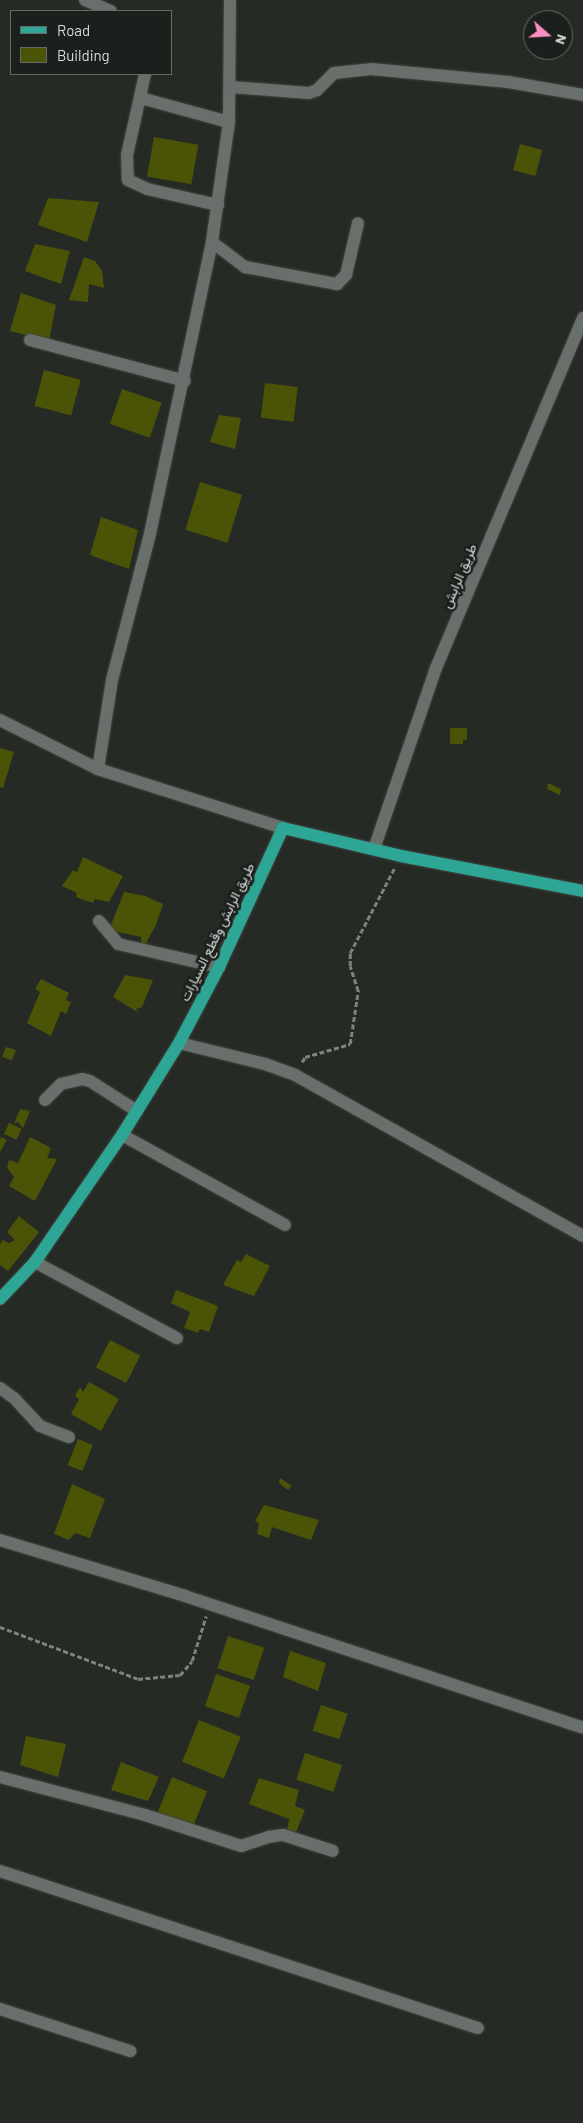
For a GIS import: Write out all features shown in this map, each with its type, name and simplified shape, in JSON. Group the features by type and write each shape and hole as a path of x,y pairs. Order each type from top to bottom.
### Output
{"main road":[{"path":"283,828 401,856 583,891"},
{"name":"طريق الرابش وقطع السيارات","path":"0,1300 35,1262 122,1135 179,1043 219,967 283,828"}],"street":[{"path":"85,0 110,10"},
{"path":"98,769 112,680 185,380 212,242 229,122 230,0"},
{"path":"230,87 309,93 317,90 334,73 372,69 508,82 583,94"},
{"path":"145,75 141,98 126,154 128,180 147,189 218,206"},
{"path":"141,98 229,122"},
{"path":"212,242 245,267 337,284 346,275 358,223"},
{"name":"طريق الرابش","path":"374,849 436,668 583,318"},
{"path":"30,340 185,380"},
{"path":"0,720 98,769 283,828"},
{"path":"100,921 118,944 219,967"},
{"path":"179,1043 264,1064 295,1075 583,1236"},
{"path":"45,1100 61,1084 82,1079 90,1081 137,1111"},
{"path":"122,1135 286,1225"},
{"path":"35,1262 177,1338"},
{"path":"0,1388 14,1398 40,1426 70,1437"},
{"path":"0,1540 209,1604 583,1728"},
{"path":"0,1777 145,1815 241,1846 268,1837 283,1835 333,1851"},
{"path":"0,1871 478,2028"},
{"path":"0,2009 130,2051"}],"path":[{"path":"295,1075 305,1056 350,1044 358,991 350,966 350,953 401,856"},
{"path":"0,1627 138,1679 180,1675 192,1660 209,1604"}],"building":[{"path":"154,137 198,145 191,184 147,176"},
{"path":"520,144 542,150 535,176 513,170"},
{"path":"48,198 99,202 87,242 38,225"},
{"path":"35,244 70,251 61,284 25,271"},
{"path":"84,257 95,261 102,271 104,288 89,284 88,302 69,300"},
{"path":"21,293 56,305 49,341 10,331"},
{"path":"44,370 81,380 71,416 34,406"},
{"path":"265,383 298,387 293,422 261,418"},
{"path":"122,389 162,403 150,438 110,424"},
{"path":"219,415 241,418 235,449 210,442"},
{"path":"200,482 242,495 227,543 185,530"},
{"path":"101,517 138,530 129,569 90,555"},
{"path":"450,728 467,728 467,740 463,740 463,744 450,744"},
{"path":"0,748 14,752 3,788 0,787"},
{"path":"548,783 561,789 560,795 547,789"},
{"path":"83,857 123,876 109,902 95,899 93,903 76,897 77,893 62,886 73,870 77,872"},
{"path":"124,892 145,896 163,904 156,925 142,950 141,937 109,930"},
{"path":"125,975 153,980 142,1007 136,1009 139,1013 113,997"},
{"path":"41,979 69,993 66,1000 71,1002 66,1014 61,1011 51,1036 27,1023 40,992 35,989"},
{"path":"6,1047 16,1050 12,1060 2,1057"},
{"path":"20,1109 30,1111 23,1128 18,1122 14,1124"},
{"path":"9,1123 22,1129 17,1140 4,1134"},
{"path":"1,1137 7,1140 0,1152 0,1140"},
{"path":"30,1137 51,1148 47,1158 57,1159 35,1201 9,1186 14,1177 7,1168 9,1160 18,1163"},
{"path":"19,1216 39,1232 8,1271 0,1265 0,1244 3,1240 9,1243 15,1240 7,1232"},
{"path":"246,1254 270,1266 254,1296 223,1285 237,1260 241,1262"},
{"path":"176,1290 218,1306 209,1332 200,1329 198,1333 184,1328 190,1312 171,1303"},
{"path":"110,1340 140,1355 126,1383 96,1368"},
{"path":"89,1382 119,1399 101,1431 71,1414 79,1399 75,1396 80,1387 83,1392"},
{"path":"78,1439 93,1445 82,1471 68,1465"},
{"path":"280,1478 292,1486 288,1490 279,1483"},
{"path":"72,1484 105,1499 90,1538 75,1533 69,1540 54,1534"},
{"path":"264,1505 319,1520 311,1540 272,1527 269,1538 257,1534 259,1523 255,1521"},
{"path":"228,1636 264,1648 254,1680 217,1668"},
{"path":"290,1651 326,1663 318,1691 283,1677"},
{"path":"216,1674 250,1686 239,1718 205,1706"},
{"path":"321,1705 348,1714 339,1739 313,1731"},
{"path":"199,1720 241,1737 224,1779 182,1762"},
{"path":"26,1736 66,1744 58,1777 20,1765"},
{"path":"305,1753 342,1765 333,1792 296,1780"},
{"path":"121,1762 159,1777 148,1801 111,1790"},
{"path":"172,1777 207,1791 193,1826 158,1812"},
{"path":"259,1778 299,1790 295,1806 305,1810 296,1832 287,1831 289,1819 249,1804"}]}
